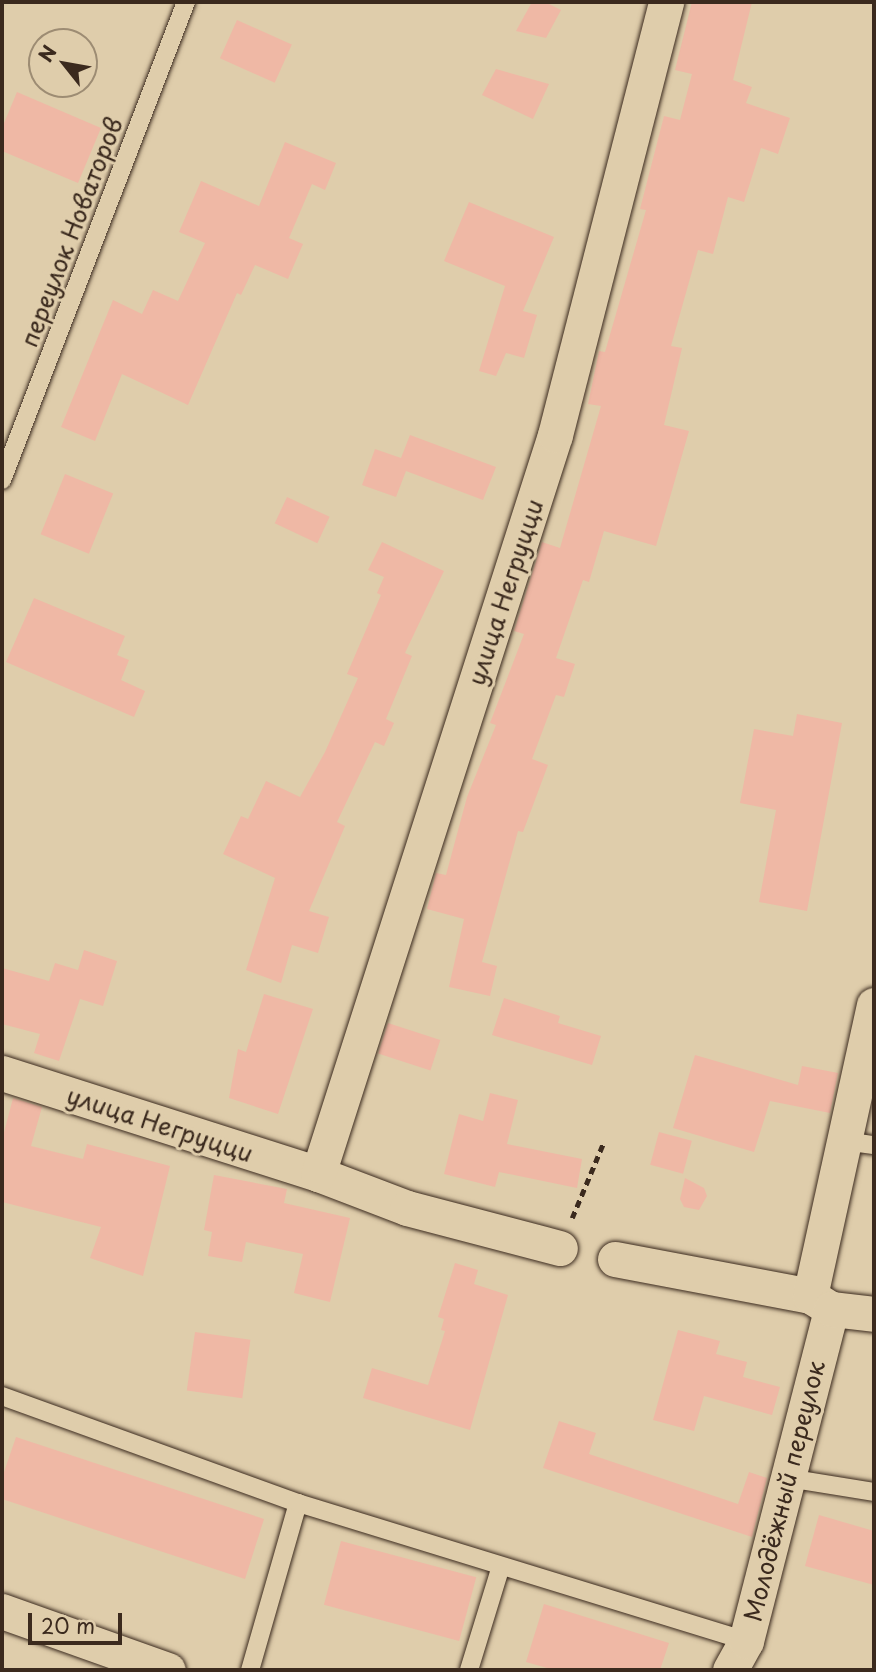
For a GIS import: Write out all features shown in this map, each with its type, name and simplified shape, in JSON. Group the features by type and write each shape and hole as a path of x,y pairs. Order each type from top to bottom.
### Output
{"street":[{"name":"улица Негруцци","path":"318,1174 555,435 666,2"},
{"name":"Молодёжный переулок","path":"738,1656 788,1478 820,1302 859,1143 874,1005"},
{"name":"улица Негруцци","path":"2,1073 318,1174 407,1208 560,1248"},
{"path":"615,1259 874,1314"},
{"path":"2,1611 168,1670"}],"lane":[{"name":"переулок Новаторов","path":"2,480 186,2"},
{"path":"2,1396 298,1503 500,1569 738,1656"},
{"path":"788,1478 874,1492"},
{"path":"250,1670 298,1503"},
{"path":"469,1670 500,1569"}],"path":[{"path":"560,1248 603,1144"}],"building":[{"path":"532,2 545,2 561,10 546,38 516,31"},
{"path":"692,2 752,2 733,80 752,87 746,103 790,118 778,154 761,148 744,202 728,197 713,254 698,250 671,346 682,348 664,425 689,431 656,546 604,531 589,582 583,580 556,658 575,664 564,697 556,695 532,759 548,765 523,832 518,831 482,962 497,966 490,996 449,987 464,919 427,909 436,873 446,875 467,797 496,725 490,723 524,634 514,631 542,542 560,548 601,406 588,404 599,351 605,352 646,210 640,209 664,116 680,120 692,74 675,70"},
{"path":"237,20 292,44 275,83 220,58"},
{"path":"496,69 549,84 533,119 482,95"},
{"path":"17,92 101,128 78,183 2,151 2,128"},
{"path":"285,142 336,163 325,190 312,184 289,238 303,244 288,279 255,265 241,295 237,293 188,405 122,374 95,441 61,427 113,300 142,314 153,290 178,301 205,243 179,232 201,181 259,206"},
{"path":"469,202 554,237 523,311 537,315 524,358 506,353 496,376 479,371 505,286 444,261"},
{"path":"410,435 496,467 483,500 406,471 396,497 362,485 375,449 401,458"},
{"path":"65,474 113,493 89,554 41,534"},
{"path":"287,497 330,517 317,543 275,523"},
{"path":"382,542 444,571 405,653 412,656 386,719 394,723 384,746 375,742 337,822 345,826 309,911 329,917 318,953 292,945 281,983 246,970 275,878 223,854 241,816 248,819 266,781 300,797 325,752 358,678 347,674 381,595 377,593 384,577 368,570"},
{"path":"34,598 125,636 117,655 129,660 121,680 145,691 134,717 6,662"},
{"path":"797,714 842,723 807,911 759,902 776,810 740,803 754,729 793,736"},
{"path":"84,950 117,961 103,1006 80,999 59,1061 34,1053 40,1034 2,1024 2,968 49,981 55,963 78,970"},
{"path":"264,994 313,1009 278,1114 229,1098 238,1049 246,1052"},
{"path":"504,998 560,1016 558,1023 601,1036 592,1065 492,1035"},
{"path":"388,1023 440,1040 430,1070 378,1053"},
{"path":"695,1055 798,1085 802,1066 838,1073 830,1113 770,1101 754,1152 673,1128"},
{"path":"490,1093 518,1100 507,1144 582,1159 577,1188 499,1172 495,1187 444,1174 459,1114 483,1121"},
{"path":"13,1098 42,1107 31,1146 83,1159 87,1144 170,1166 143,1276 90,1258 101,1227 2,1202 2,1140"},
{"path":"659,1132 692,1141 683,1174 650,1165"},
{"path":"214,1175 287,1189 284,1203 350,1218 330,1302 294,1293 303,1254 246,1242 242,1262 208,1256 212,1232 204,1230"},
{"path":"685,1178 704,1188 707,1196 699,1210 684,1207 680,1199"},
{"path":"455,1263 478,1270 474,1284 508,1295 470,1430 363,1398 372,1368 428,1385 445,1331 441,1330 444,1319 438,1317"},
{"path":"678,1330 720,1341 716,1354 747,1362 743,1377 780,1387 772,1415 704,1396 694,1431 653,1420"},
{"path":"195,1332 250,1340 242,1398 187,1390"},
{"path":"559,1421 596,1433 589,1454 738,1504 749,1472 767,1478 752,1537 543,1468"},
{"path":"16,1437 264,1519 245,1579 2,1499 2,1478"},
{"path":"819,1515 874,1531 874,1585 805,1566"},
{"path":"341,1541 476,1577 459,1641 324,1605"},
{"path":"544,1604 669,1643 660,1670 554,1670 526,1662"}]}
